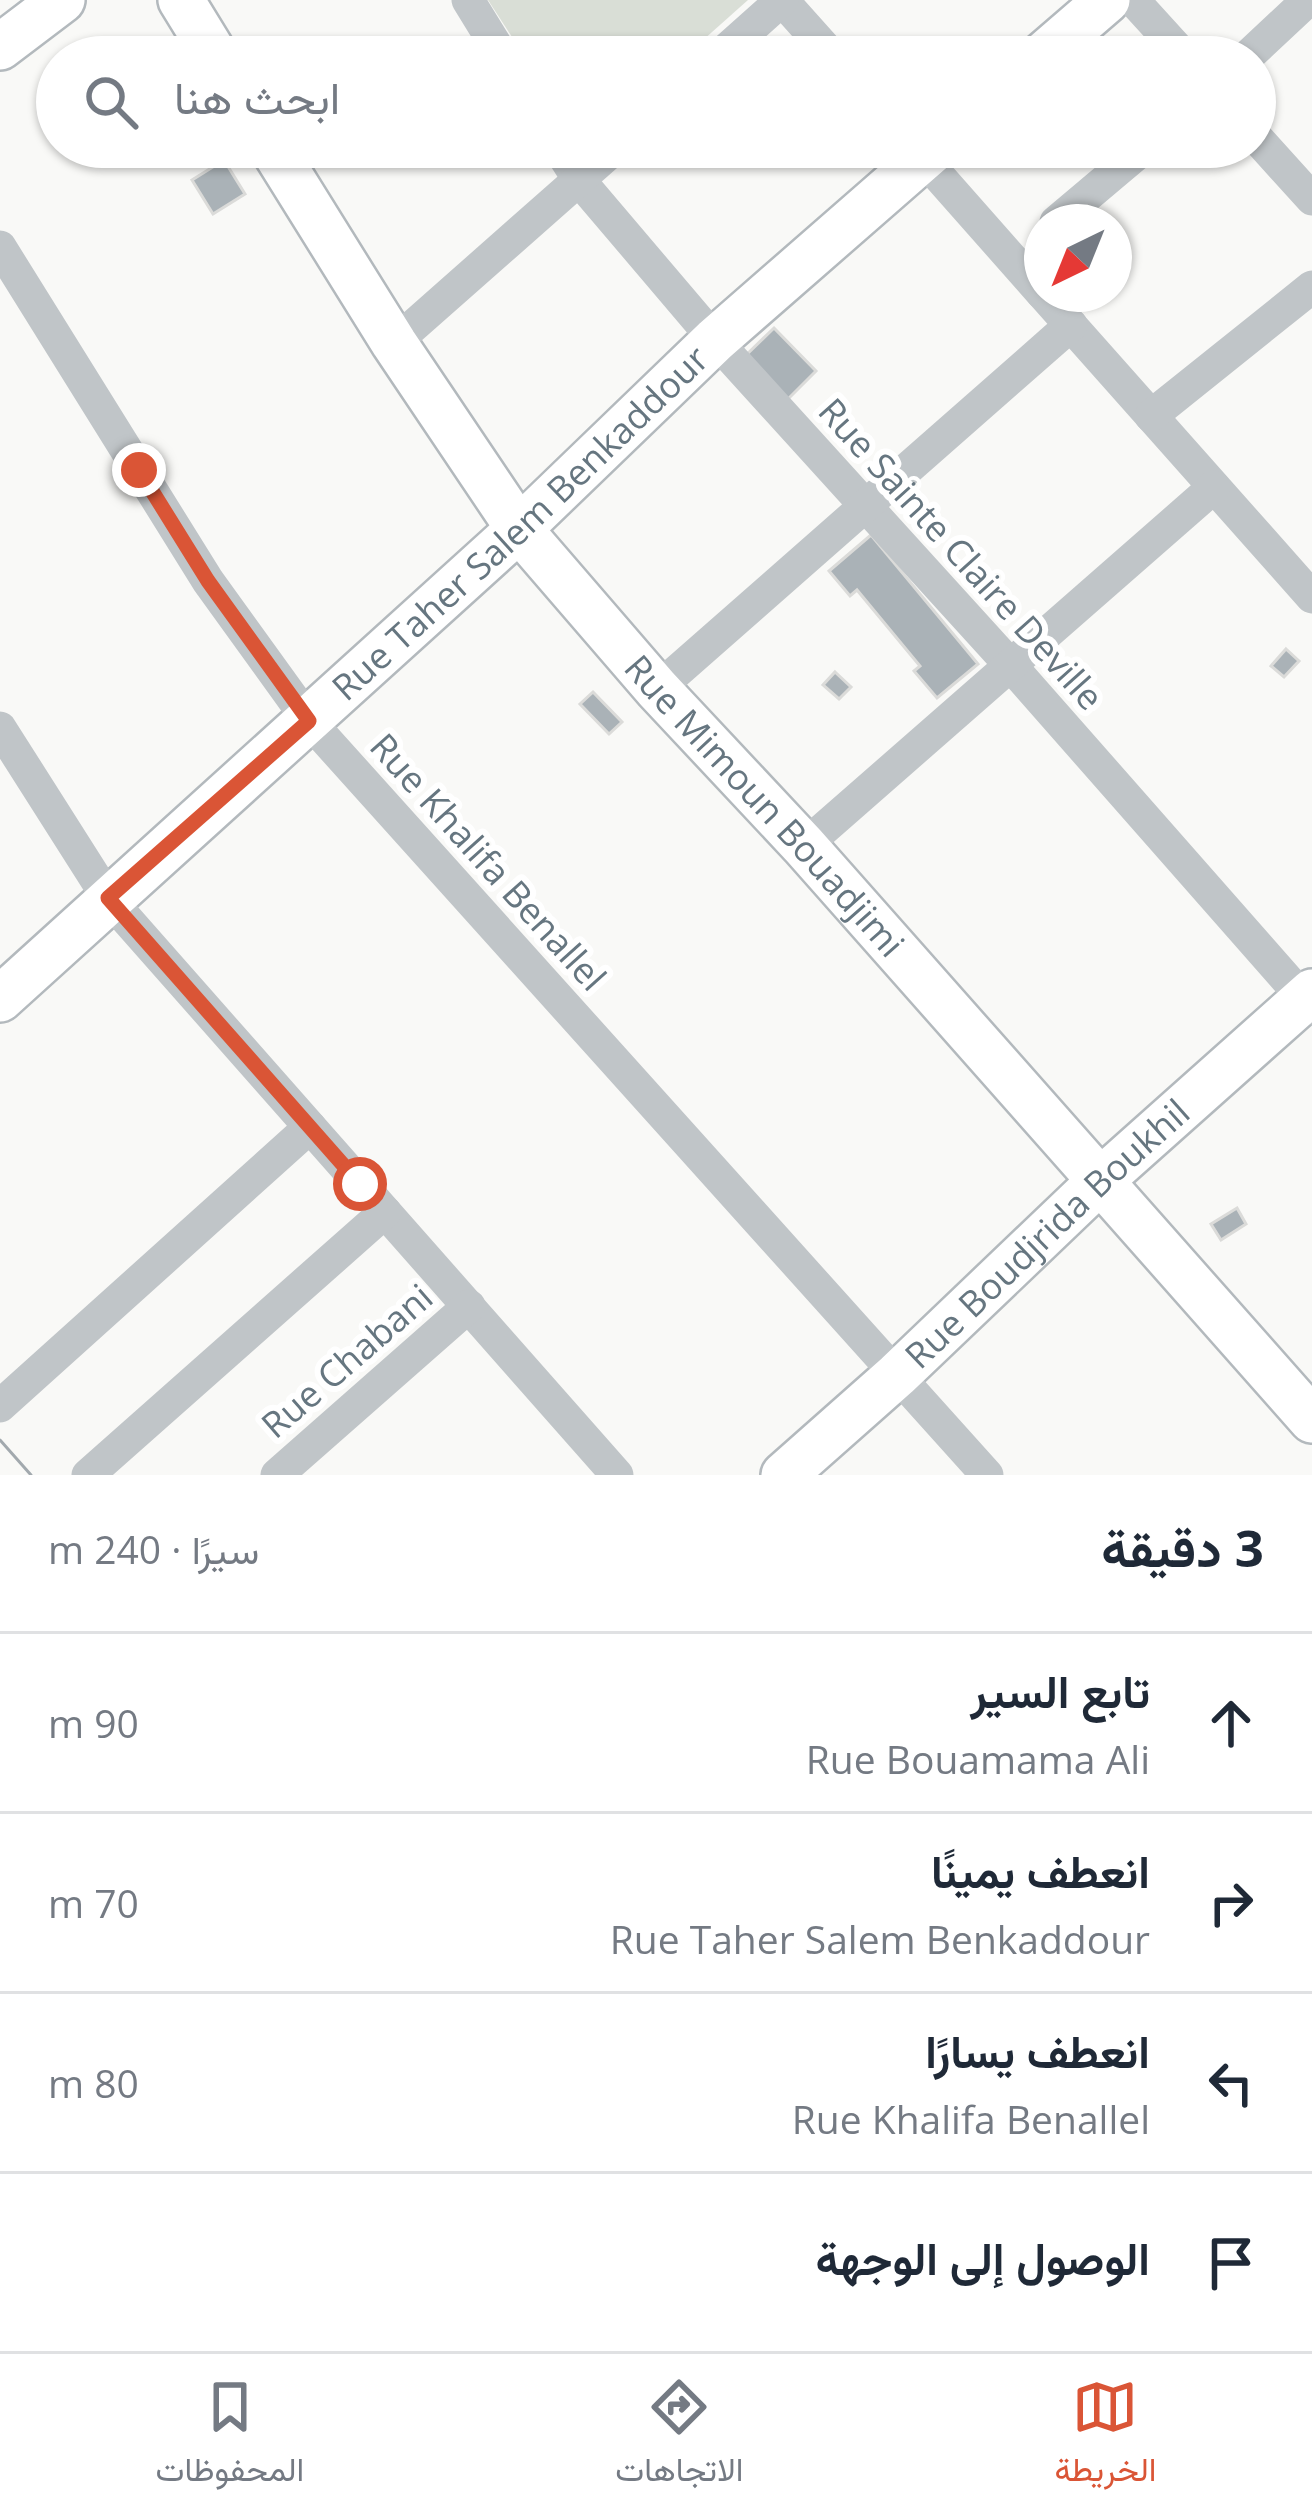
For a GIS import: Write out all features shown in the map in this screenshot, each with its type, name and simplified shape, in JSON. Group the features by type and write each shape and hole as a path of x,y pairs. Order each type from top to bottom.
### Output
{"street":[{"path":"0,46 62,0"},
{"path":"181,0 203,36"},
{"path":"468,0 490,36"},
{"path":"742,36 782,0 814,36"},
{"path":"1065,36 1107,0"},
{"path":"1133,0 1166,36"},
{"path":"1269,36 1308,0"},
{"path":"1276,160 1312,200"},
{"name":"Rue Mimoun Bouadjimi","path":"285,168 394,343 519,529 656,689 804,846 1312,1420"},
{"name":"Rue Sainte Claire Deville","path":"572,168 715,340 1309,1000"},
{"path":"394,343 592,168"},
{"name":"Rue Taher Salem Benkaddour","path":"0,999 519,529 715,340 905,168"},
{"path":"938,168 1024,273"},
{"path":"1077,204 1120,168"},
{"name":"Rue Khalifa Benallel","path":"0,247 208,581 309,721 988,1475"},
{"path":"1012,259 1024,249"},
{"path":"1151,416 1312,287"},
{"path":"1059,312 1312,597"},
{"path":"656,689 1071,325"},
{"path":"804,846 1214,487"},
{"path":"0,728 108,898 617,1475"},
{"name":"Rue Boudjrida Boukhil","path":"784,1475 897,1375 1100,1181 1309,1000"},
{"path":"0,1406 310,1127"},
{"path":"88,1475 385,1212"},
{"name":"Rue Chabani","path":"277,1475 469,1306"}],"shaded area":[{"path":"488,0 748,0 708,36 511,36"}],"building":[{"path":"211,168 229,168 245,194 213,214 192,180"},
{"path":"774,328 816,371 782,405 739,362"},
{"path":"871,535 978,664 937,698 914,671 920,666 857,590 850,596 829,571"},
{"path":"1286,649 1299,661 1284,677 1271,666"},
{"path":"835,672 851,687 839,699 823,685"},
{"path":"593,692 622,722 609,734 580,704"},
{"path":"1237,1208 1246,1224 1221,1240 1211,1224"}],"tram line":[{"path":"0,1440 31,1475"}],"route":[{"path":"139,470 208,581 309,721 108,898 360,1184"}]}
